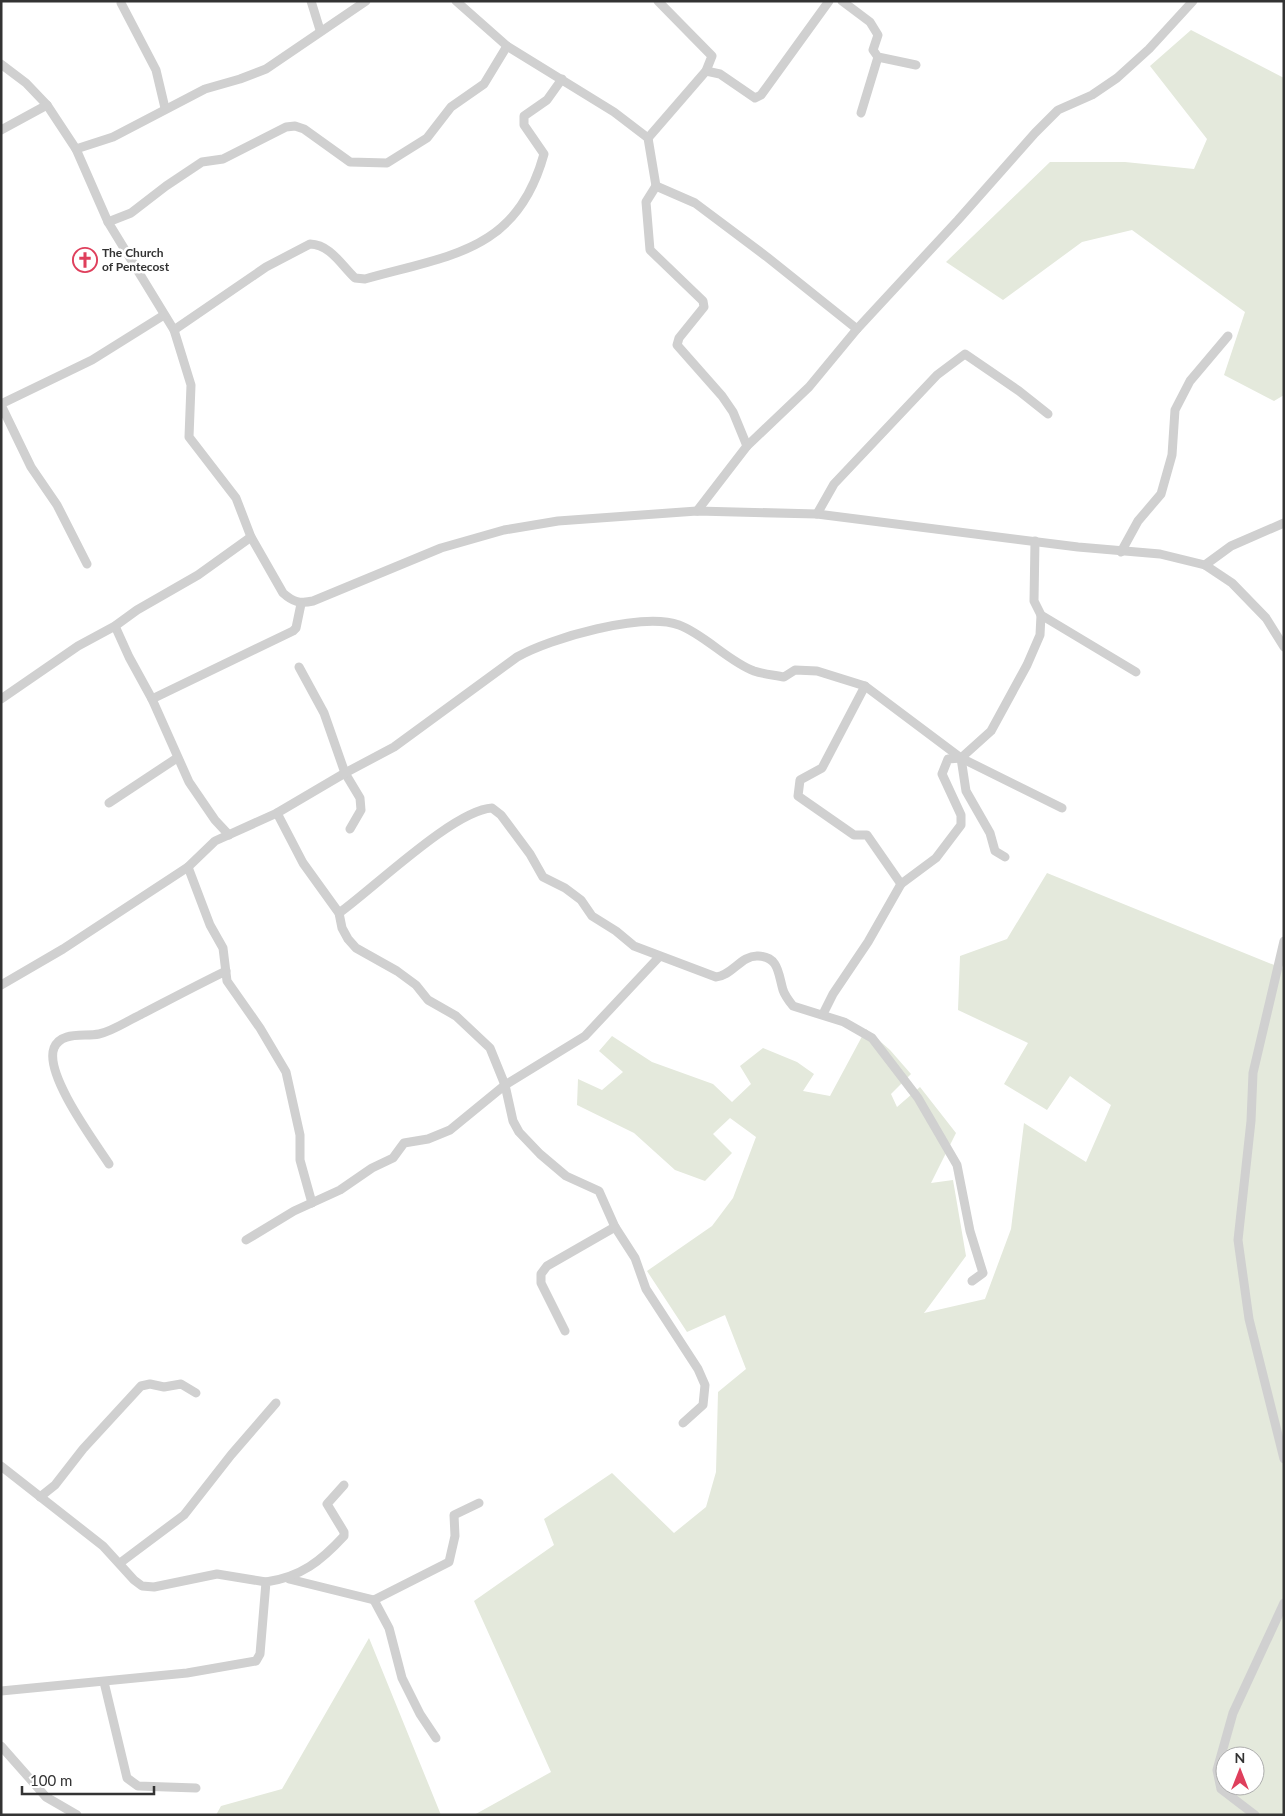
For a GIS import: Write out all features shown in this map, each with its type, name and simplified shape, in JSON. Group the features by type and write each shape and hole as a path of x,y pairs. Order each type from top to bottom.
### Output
{"street":[{"path":"311,1 320,30"},
{"path":"76,149 113,137 165,108 205,89 266,69 320,30 366,1"},
{"path":"456,1 507,46 614,112 648,138 656,186 646,202 650,250 703,301 704,306 678,338 677,345 722,396 733,412 748,446"},
{"path":"648,138 706,71 712,56 658,1"},
{"path":"706,71 720,74 755,98 762,96 828,1"},
{"path":"842,1 870,22 878,35 873,50 878,58 916,65"},
{"path":"697,511 748,446 809,387 857,329 1035,133 1058,110 1092,95 1117,78 1149,49 1193,1"},
{"path":"121,2 156,70 165,108"},
{"path":"108,222 132,213 166,186 202,162 223,159 286,127 295,126 304,129 350,162 388,163 427,138 451,107 484,84 507,46"},
{"path":"860,113 878,58"},
{"path":"1,64 26,83 47,105 76,149 108,222 174,330 191,385 189,437 236,498 251,537 283,593 290,600 301,604 313,601 441,548 504,530 558,521 697,511 817,514 1121,552 1160,554 1205,566 1232,583 1266,618 1284,647"},
{"path":"174,330 266,267 310,244 325,248 342,262 355,278 365,279 446,258 478,245 502,229 522,204 544,154 524,125 524,116 547,100 562,79"},
{"path":"1,130 47,105"},
{"path":"656,186 695,203 767,257 857,329"},
{"path":"87,564 57,505 31,467 1,404 92,360 164,315"},
{"path":"1121,552 1138,521 1161,494 1172,455 1175,410 1190,381 1228,336"},
{"path":"817,514 834,484 937,375 965,354 1019,391 1048,414"},
{"path":"1205,566 1231,546 1284,523"},
{"path":"1,699 78,646 115,626 137,610 198,575 251,537"},
{"path":"823,1014 833,994 868,942 901,884 936,858 961,826 961,815 942,774 948,759 961,758 991,731 1040,635 1040,615 1034,602 1035,541"},
{"path":"152,699 293,631 296,628 301,604"},
{"path":"1040,615 1136,672"},
{"path":"1,985 63,949 188,867 215,841 277,813 345,773 394,748 501,668 536,646 612,625 640,622 679,625 754,671 784,677 795,670 818,671 865,686 961,758 1062,808"},
{"path":"115,626 128,657 152,699 189,782 215,820 229,834"},
{"path":"299,667 324,713 345,773 360,798 361,805 350,829"},
{"path":"865,686 822,768 800,780 798,796 854,834 867,835 901,884"},
{"path":"109,803 178,758"},
{"path":"961,758 966,791 990,833 995,851 1005,857"},
{"path":"339,913 448,827 473,812 492,808 501,815 530,854 543,877 565,888 581,900 592,916 616,931 634,946 659,957 697,968 716,977 724,976 753,956 765,956 773,960 780,973 782,989 793,1006 844,1022 872,1038 918,1098 956,1165 970,1231 983,1273 972,1281"},
{"path":"277,813 303,863 339,913 342,928 356,948 397,971 416,985 428,1000 456,1016 490,1048 505,1085 513,1121 519,1132 540,1154 566,1176 599,1191 615,1227 635,1258 646,1289 680,1340 705,1385 703,1405 683,1423"},
{"path":"188,867 210,925 223,948 227,981 260,1028 286,1072 300,1136 300,1160 312,1203"},
{"path":"1284,941 1253,1073 1251,1120 1238,1240 1249,1319 1284,1458"},
{"path":"246,1240 312,1203 340,1190 372,1168 393,1158 404,1143 428,1139 450,1130 505,1085 586,1036 659,957"},
{"path":"109,1164 69,1103 55,1072 53,1051 58,1041 71,1036 99,1034 226,971"},
{"path":"566,1331 541,1283 541,1274 547,1266 615,1227"},
{"path":"40,1497 55,1485 83,1450 141,1386 150,1384 164,1387 182,1384 196,1393"},
{"path":"120,1563 184,1515 231,1455 276,1403"},
{"path":"1,1466 103,1546 134,1580 142,1586 154,1587 217,1574 266,1582 289,1579 374,1600 449,1562 455,1536 454,1515 479,1503"},
{"path":"289,1579 317,1562 344,1536 344,1532 327,1504 344,1486"},
{"path":"1,1691 187,1673 256,1661 260,1654 266,1582"},
{"path":"374,1600 389,1628 402,1678 420,1714 436,1738"},
{"path":"1256,1815 1221,1789 1217,1770 1233,1713 1284,1603"},
{"path":"104,1682 127,1778 138,1786 196,1788"},
{"path":"1,1746 46,1797 77,1815"}],"shaded area":[{"path":"1191,30 1284,78 1284,395 1274,401 1224,375 1245,312 1132,230 1082,242 1003,300 946,262 1050,162 1125,162 1194,169 1207,139 1150,66"},
{"path":"1047,873 1284,969 1284,1815 474,1815 551,1772 474,1601 554,1545 544,1519 612,1473 674,1533 706,1507 716,1472 718,1392 746,1369 725,1315 687,1332 647,1271 712,1226 733,1198 756,1137 730,1118 713,1134 732,1153 705,1181 675,1170 634,1133 577,1105 578,1079 602,1090 623,1072 599,1051 612,1036 652,1062 713,1084 732,1102 751,1084 740,1066 763,1048 797,1062 814,1074 803,1091 830,1096 866,1029 890,1050 911,1074 891,1094 897,1107 920,1087 956,1133 931,1183 953,1180 966,1256 924,1313 985,1299 1011,1229 1024,1123 1086,1162 1111,1105 1070,1076 1047,1110 1004,1084 1028,1043 958,1010 960,956 1007,939"},
{"path":"369,1638 441,1815 216,1815 221,1806 282,1789"}],"place":[{"name":"The Church of Pentecost","path":"85,260"}]}
